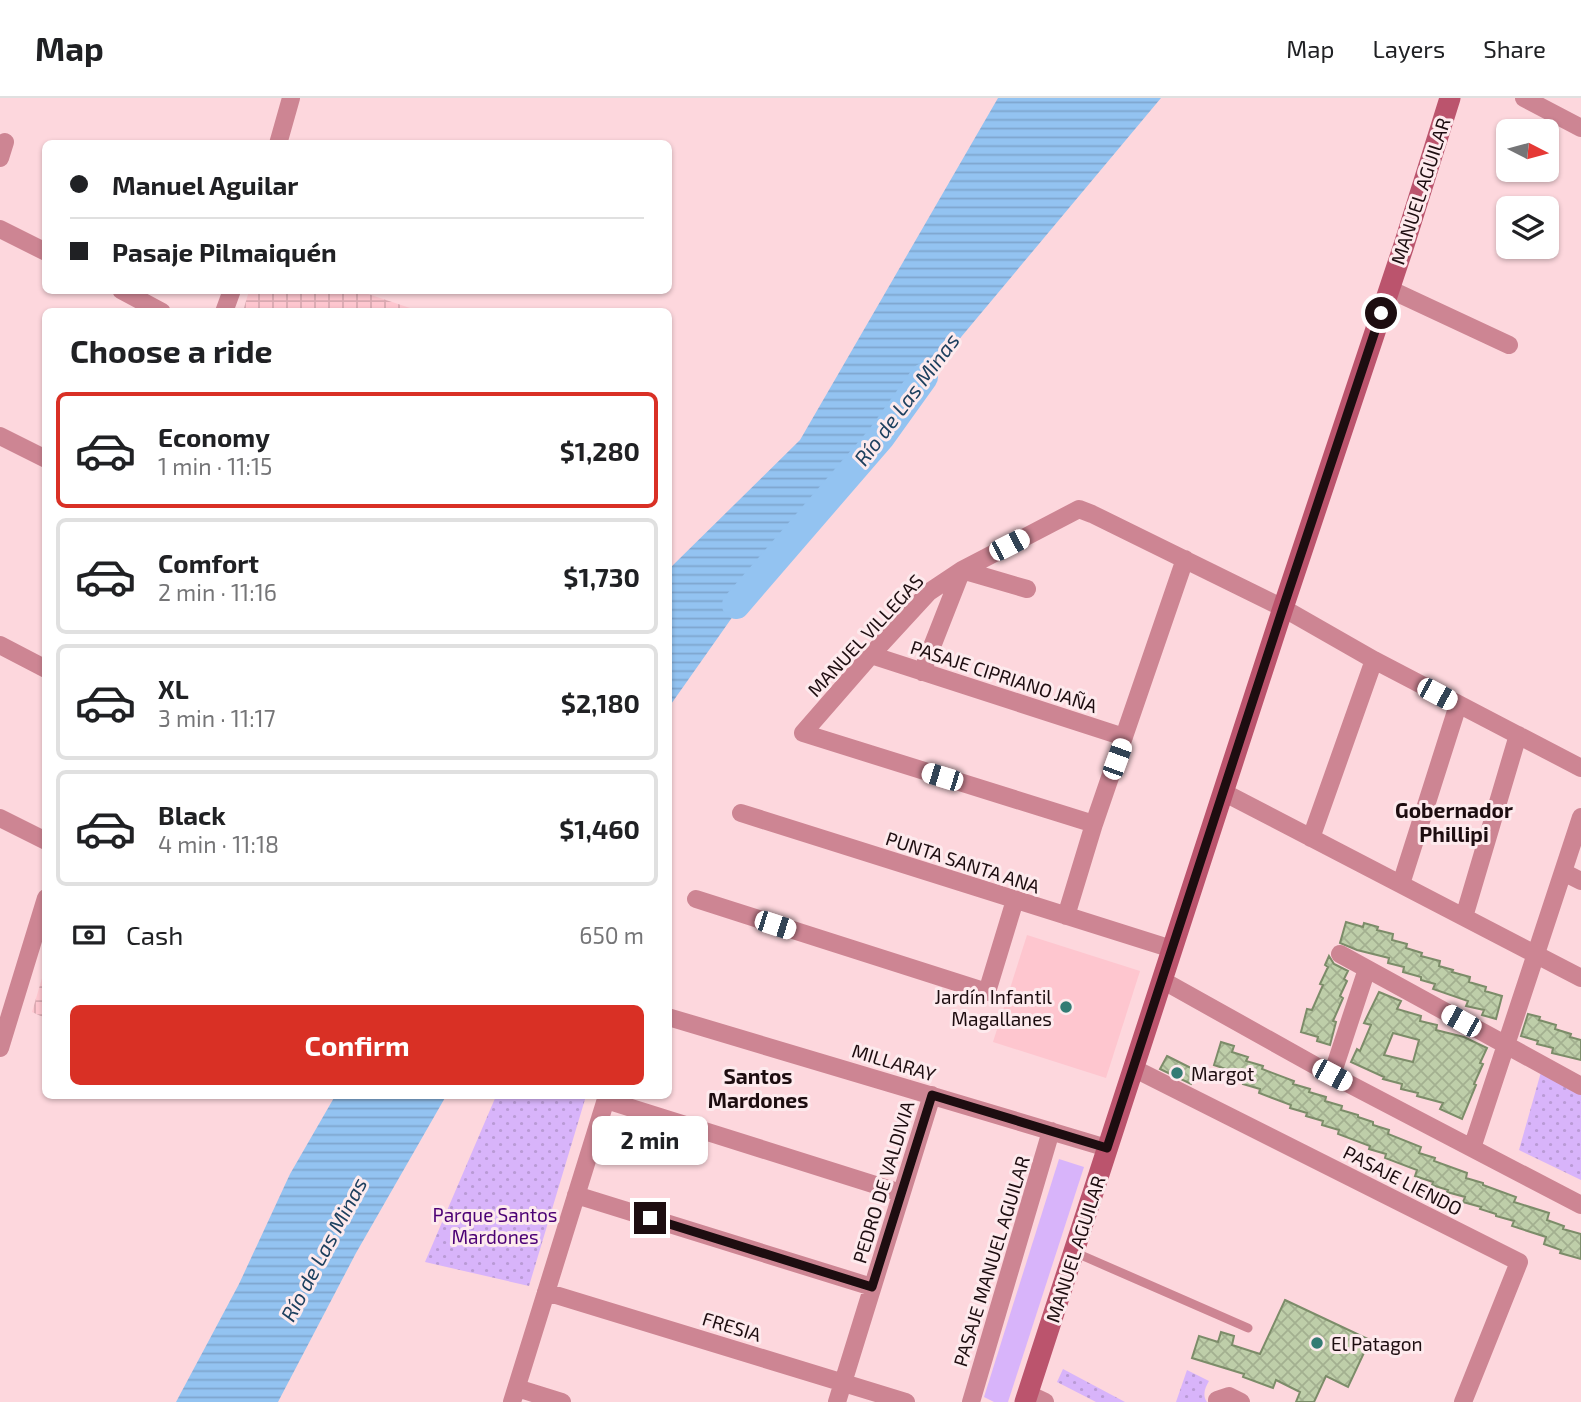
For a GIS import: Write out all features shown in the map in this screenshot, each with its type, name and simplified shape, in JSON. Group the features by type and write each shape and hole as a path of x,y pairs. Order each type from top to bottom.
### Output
{"street":[{"path":"279,140 291,98"},
{"name":"MANUEL AGUILAR","path":"1033,1399 1074,1252 1107,1148 1450,98"},
{"path":"1524,98 1580,124"},
{"path":"0,229 42,250"},
{"path":"1389,289 1509,345"},
{"path":"128,294 155,308"},
{"path":"0,436 42,457"},
{"name":"MANUEL VILLEGAS","path":"1094,824 803,733 929,592 962,569 1079,509 1185,559"},
{"path":"1066,916 1094,824 1185,559 1283,608 1374,660 1581,768"},
{"path":"962,569 1027,589"},
{"name":"MANUEL VILLEGAS","path":"922,672 962,569"},
{"path":"0,645 42,667"},
{"name":"PASAJE CIPRIANO JAÑA","path":"871,655 1124,737"},
{"path":"1311,838 1374,660"},
{"path":"1401,884 1458,705"},
{"path":"1464,917 1518,735"},
{"path":"1223,792 1581,978"},
{"name":"PUNTA SANTA ANA","path":"741,813 1172,949"},
{"path":"1472,1148 1581,817"},
{"path":"0,818 42,839"},
{"path":"1563,872 1581,881"},
{"path":"696,900 987,992 1014,900"},
{"path":"0,1048 6,1006 42,909"},
{"path":"1340,954 1581,1086"},
{"path":"1332,1075 1367,969"},
{"path":"1162,980 1332,1075 1581,1205"},
{"name":"MILLARAY","path":"672,1018 1107,1148"},
{"name":"PASAJE LIENDO","path":"1133,1068 1519,1262 1462,1402"},
{"name":"PEDRO DE VALDIVIA","path":"837,1402 932,1095"},
{"path":"562,1402 514,1395 607,1099"},
{"path":"610,1099 901,1193"},
{"name":"PASAJE MANUEL AGUILAR","path":"971,1402 1051,1131"},
{"path":"576,1195 872,1287"},
{"name":"FRESIA","path":"546,1292 906,1402"},
{"path":"1217,1400 1229,1396 1241,1402"}],"lane":[{"path":"1074,1252 1248,1328"}],"shaded area":[{"path":"248,294 368,294 410,308 244,308"},
{"name":"Jardín Infantil Magallanes","path":"1027,935 1140,971 1106,1078 993,1042"},
{"path":"42,978 42,1017 32,1012"}],"green space":[{"path":"1541,1072 1581,1094 1581,1180 1519,1150"},
{"name":"Parque Santos Mardones","path":"495,1099 585,1099 529,1286 425,1262"},
{"path":"1059,1159 1084,1167 1008,1402 994,1402 984,1397"},
{"path":"1063,1369 1125,1402 1096,1402 1057,1382"},
{"path":"1187,1370 1209,1381 1205,1392 1207,1402 1176,1402"}],"water":[{"path":"998,98 1161,98 762,575 672,703 672,566 800,440"},
{"path":"333,1099 444,1099 356,1253 278,1402 176,1402 239,1284 290,1174"}],"building":[{"path":"1346,922 1363,927 1364,923 1393,934 1392,940 1407,944 1406,948 1422,953 1421,956 1440,961 1439,966 1470,977 1469,982 1502,996 1496,1019 1482,1015 1484,1010 1466,1006 1468,1001 1433,989 1435,984 1403,972 1404,967 1388,963 1389,958 1340,943"},
{"path":"1329,956 1334,964 1348,971 1340,996 1343,998 1333,1021 1336,1022 1330,1045 1317,1041 1318,1037 1301,1032 1307,1009 1312,1010 1323,985 1320,984 1328,967 1325,965"},
{"path":"1379,992 1401,1001 1397,1009 1421,1016 1420,1021 1437,1025 1436,1030 1464,1037 1487,1048 1462,1119 1440,1109 1443,1103 1401,1089 1402,1084 1383,1079 1384,1077 1351,1062 1357,1049 1360,1051 1371,1025 1364,1023","holes":["1393,1033 1419,1040 1413,1062 1384,1055"]},
{"path":"1528,1014 1540,1017 1539,1020 1556,1025 1555,1029 1581,1040 1581,1060 1552,1053 1553,1048 1521,1036"},
{"path":"1221,1042 1234,1046 1232,1052 1248,1057 1246,1061 1294,1081 1293,1084 1310,1089 1309,1092 1326,1097 1325,1101 1342,1106 1341,1110 1358,1115 1373,1122 1373,1125 1389,1130 1388,1134 1421,1147 1419,1153 1467,1173 1466,1178 1516,1197 1514,1202 1549,1213 1547,1220 1564,1226 1563,1229 1581,1234 1581,1259 1560,1253 1561,1250 1544,1244 1546,1237 1512,1226 1514,1221 1463,1202 1465,1197 1447,1192 1448,1190 1432,1185 1433,1182 1415,1176 1417,1170 1385,1158 1386,1154 1338,1134 1339,1130 1322,1125 1323,1121 1306,1116 1307,1113 1290,1108 1291,1105 1259,1093 1260,1089 1243,1084 1244,1080 1227,1075 1229,1070 1214,1065"},
{"name":"Margot","path":"1167,1056 1197,1071 1191,1084 1160,1069"},
{"path":"1285,1300 1370,1340 1348,1387 1326,1376 1314,1402 1296,1402 1300,1392 1276,1380 1273,1388 1243,1377 1244,1374 1192,1358 1199,1336 1218,1342 1221,1332 1234,1336 1232,1345 1260,1354"}],"waterway":[{"name":"Río de Las Minas","path":"736,605 881,437 924,377"}],"place":[{"name":"Jardín Infantil Magallanes","path":"1066,1007"},
{"name":"Margot","path":"1177,1073"},
{"name":"El Patagon","path":"1317,1343"}],"district":[{"name":"Gobernador Phillipi","path":"1454,821"},
{"name":"Santos Mardones","path":"758,1087"}],"route":[{"path":"650,1218 872,1287 932,1095 1107,1148 1381,313"}]}
